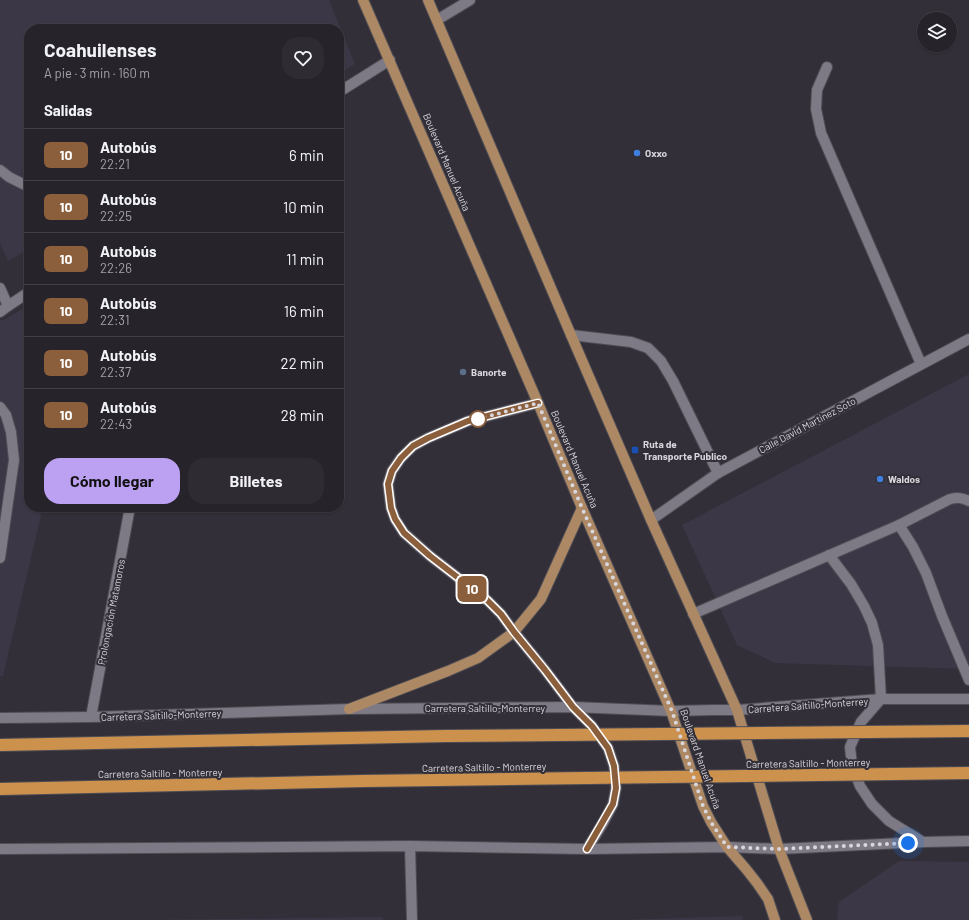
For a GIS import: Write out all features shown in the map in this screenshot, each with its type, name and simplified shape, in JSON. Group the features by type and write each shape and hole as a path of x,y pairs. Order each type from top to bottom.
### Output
{"highway":[{"path":"0,745 438,736 969,731"},
{"name":"Carretera Saltillo - Monterrey","path":"0,789 363,781 969,773"}],"main road":[{"name":"Boulevard Manuel Acuña","path":"363,0 582,508 672,711 703,806 727,847 746,868 768,900 775,920"},
{"path":"428,0 651,520 737,710 779,849 807,920"},
{"path":"349,709 441,674 478,658 514,632 541,599 582,508"}],"street":[{"path":"437,20 470,0"},
{"path":"344,89 390,60"},
{"path":"827,67 818,90 816,109 821,133 921,364"},
{"path":"0,170 24,185"},
{"path":"0,288 4,309 24,295"},
{"path":"571,335 631,342 648,348 661,361 673,381 718,473"},
{"name":"Calle David Martínez Soto","path":"651,520 718,473 969,339"},
{"path":"538,403 468,421 413,446 401,458 392,471 388,484 391,508 395,519 404,533 430,556 487,600 501,614 573,707 592,726 608,748 614,766 616,788 613,804 587,849"},
{"path":"0,407 6,415 11,432 14,460 0,558"},
{"path":"693,614 899,525 950,499 955,497 969,501"},
{"name":"Prolongación Matamoros","path":"91,716 129,512"},
{"path":"899,525 913,547 926,573 969,680"},
{"path":"829,555 851,584 864,606 872,623 878,645 881,699 861,722 850,747 852,765 860,786 872,804 889,820 923,842"},
{"name":"Carretera Saltillo-Monterrey","path":"0,718 349,709 573,707 672,711 737,710 881,699 969,699"},
{"path":"0,849 410,846 587,849 727,847 779,849 969,841"},
{"path":"410,846 412,920"}],"shaded area":[{"path":"0,0 329,0 339,24 24,24 24,252 8,261 0,243"},
{"path":"344,37 355,64 344,70"},
{"path":"24,308 24,512 42,512 3,676 0,676 0,319 2,321"},
{"path":"969,374 969,669 775,663 737,645 682,525"},
{"path":"899,861 969,862 969,920 837,920 839,902"},
{"path":"742,916 743,920 618,920"},
{"path":"382,917 383,920 147,920"}],"bus line":[{"name":"10","path":"538,403 468,421 413,446 401,458 392,471 388,484 391,508 395,519 404,533 462,582 487,600 501,614 573,707 592,726 608,748 614,766 616,788 613,804 587,849"}],"place":[{"name":"Oxxo","path":"637,153"},
{"name":"Banorte","path":"463,372"},
{"name":"Ruta de Transporte Publico","path":"635,450"},
{"name":"Waldos","path":"880,479"}],"route":[{"path":"478,419 538,403 582,508 672,711 703,806 727,847 779,849 908,843"}]}
